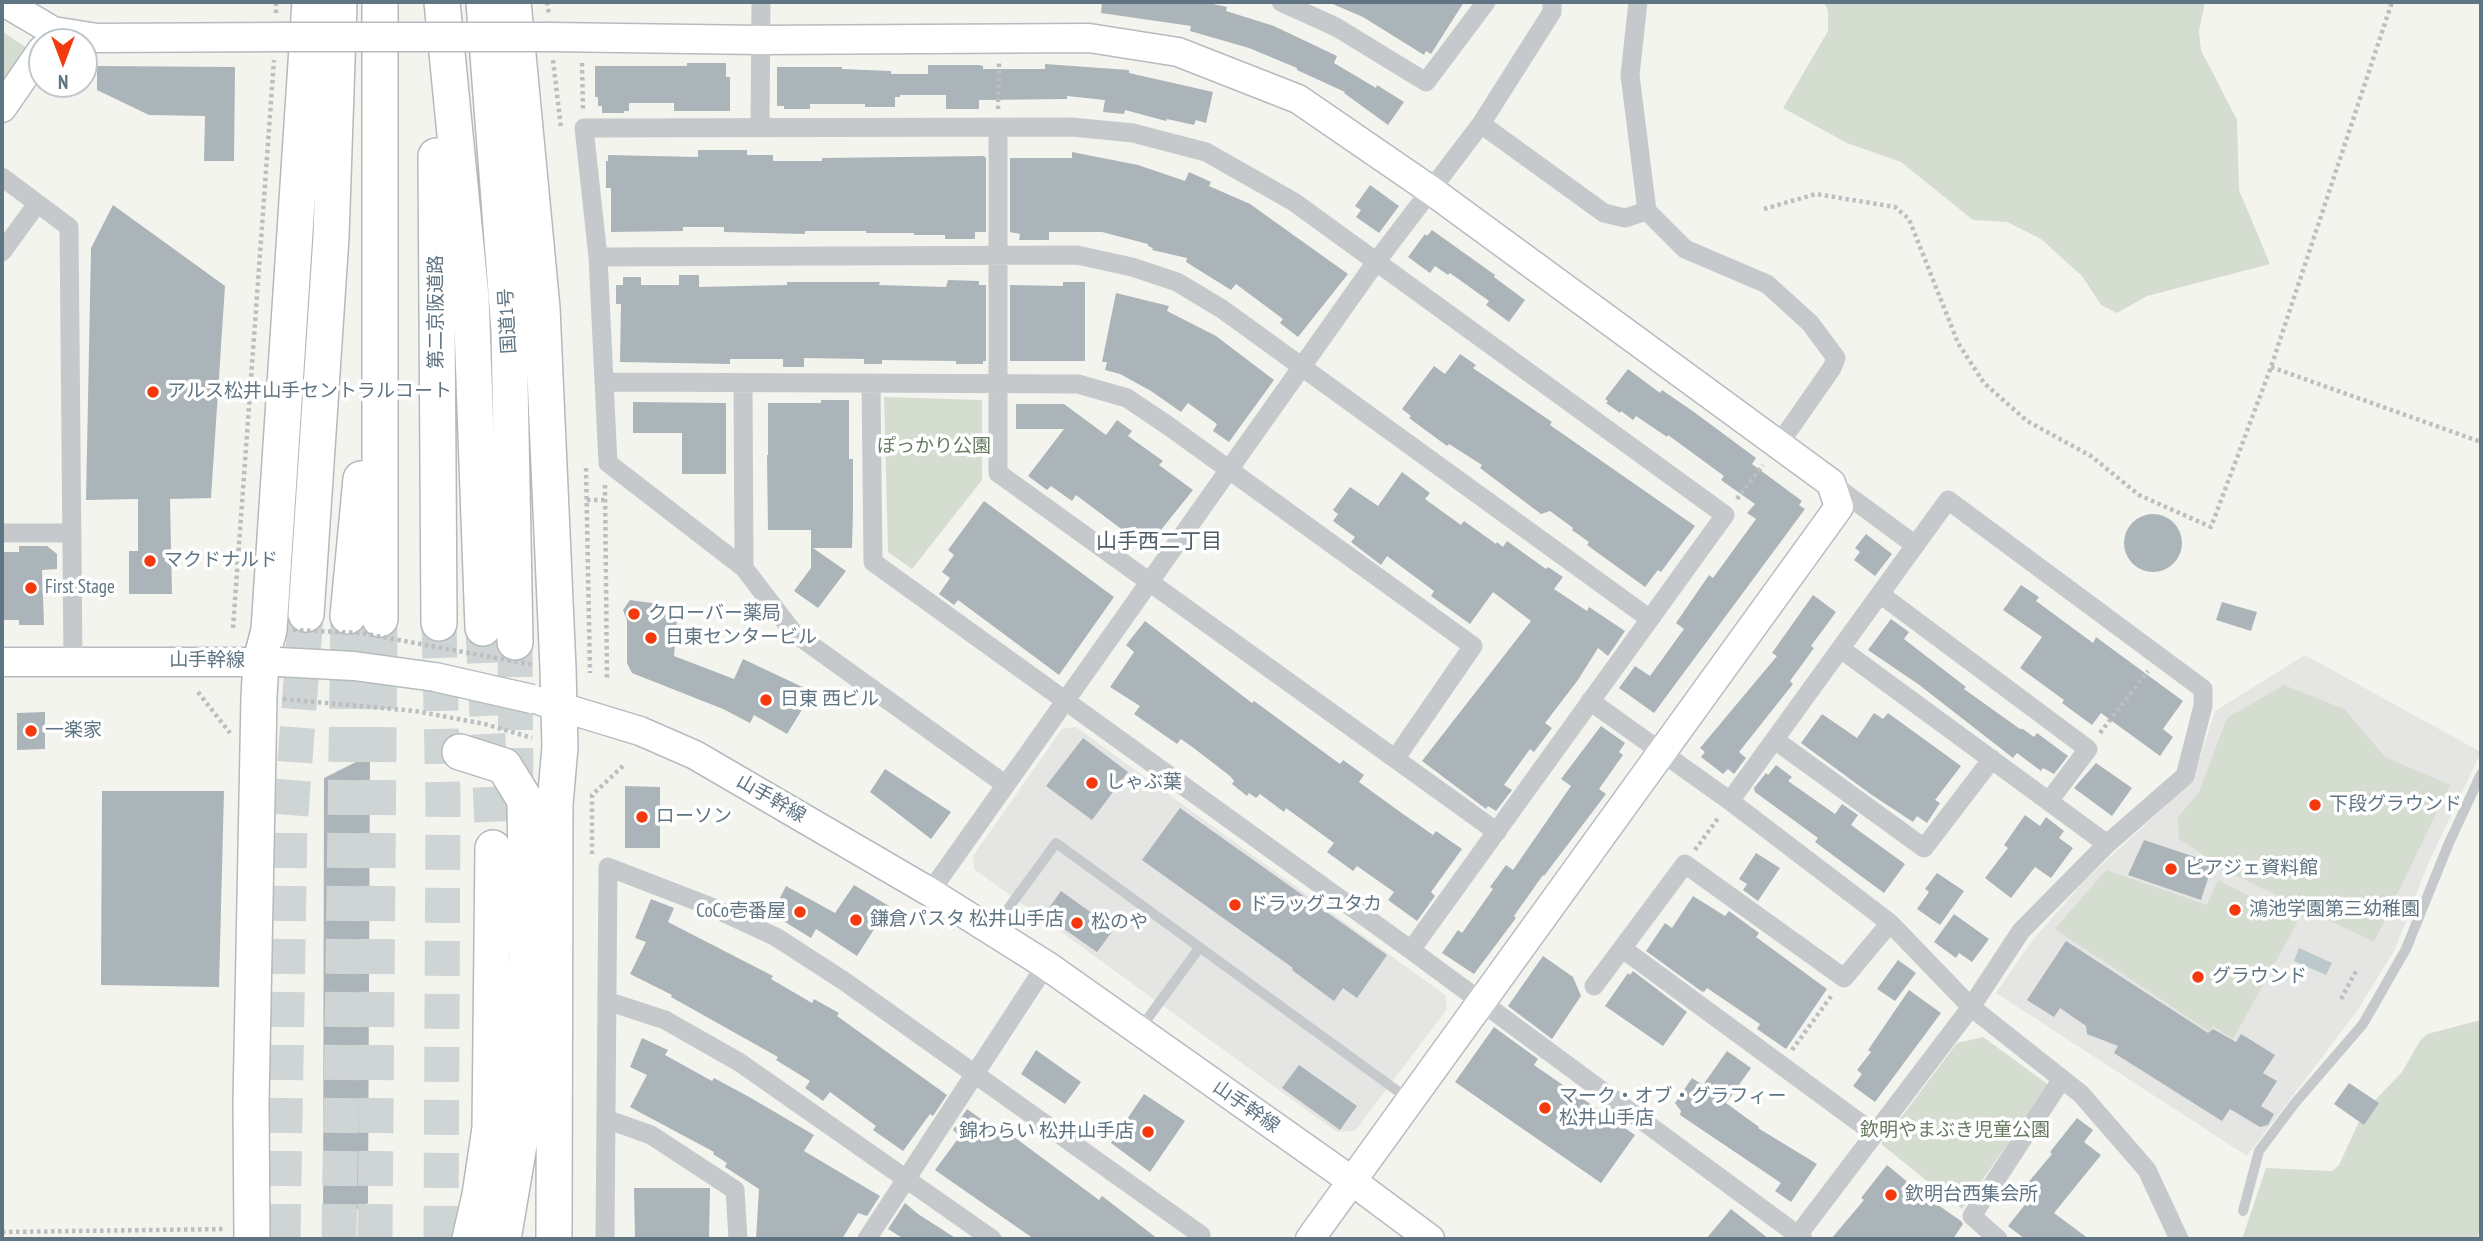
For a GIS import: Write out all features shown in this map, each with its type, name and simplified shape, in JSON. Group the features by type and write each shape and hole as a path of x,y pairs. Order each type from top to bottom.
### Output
{"highway":[{"path":"239,1234 251,1089 270,616 310,2"},
{"path":"299,622 331,237 339,2"},
{"path":"364,617 382,249 380,2"},
{"name":"第二京阪道路","path":"436,2 439,622"},
{"path":"442,2 471,297 483,628"},
{"name":"国道1号","path":"484,2 509,331 525,653"},
{"path":"513,2 542,308 545,702 560,747 555,804 554,1239"},
{"path":"460,752 504,766 525,800 525,1072 520,1139 503,1239"},
{"path":"470,1239 490,1128 493,848"}],"street":[{"path":"4,2 33,28"},
{"path":"760,127 761,2"},
{"path":"1281,2 1336,27 1426,82 1486,2"},
{"path":"930,892 1376,262 1481,124 1552,12 1552,2"},
{"path":"1638,2 1630,75 1647,211 1685,249 1767,284 1810,323 1836,358 1832,368 1779,444"},
{"path":"98,38 280,37 551,44 1089,38 1178,52 1298,99 1432,191 1915,545"},
{"path":"2,108 28,69"},
{"path":"1481,124 1604,213 1625,218 1647,211"},
{"path":"998,127 998,473 1497,832"},
{"path":"1006,785 793,632 744,568 607,463 598,257 584,128 1072,127 1133,133 1206,152 1294,202 1725,515 1411,950"},
{"path":"2,177 69,227 73,662"},
{"path":"2,253 37,204"},
{"path":"598,257 1077,255 1132,267 1177,282 1222,309 1650,619"},
{"path":"605,382 1078,384 1127,398 1473,646 1395,759"},
{"path":"743,383 744,568"},
{"path":"872,383 873,562 1411,950 1800,1237 1971,1007 2021,930 2107,844 2185,776 2203,706 2203,689 1948,500 1731,801"},
{"path":"1310,1239 1839,507 1831,483"},
{"path":"2,533 72,533"},
{"path":"1880,594 2088,748 2049,801"},
{"path":"1841,649 2107,844"},
{"name":"山手幹線","path":"2,662 270,661 354,666 435,677 545,702 640,731 695,755 930,892 1046,965 1430,1239"},
{"path":"1590,701 1731,801 1890,923 1971,1007 2081,1094 2147,1170 2179,1239"},
{"path":"1775,740 1924,848 1992,759"},
{"path":"1594,986 1685,864 1844,978 1890,923"},
{"path":"605,1239 608,867 709,906 776,937 844,981 975,1074 1201,1236 1198,1239"},
{"path":"1623,949 1875,1133"},
{"path":"867,1239 1046,965"},
{"path":"607,1000 665,1020 739,1062 992,1239"},
{"path":"1998,1239 1972,1216 2062,1079"},
{"path":"606,1119 651,1135 736,1190 738,1239"}],"lane":[{"path":"2243,1211 2259,1151 2295,1103 2363,1024 2406,949 2449,843 2481,774"},
{"path":"992,931 1056,843 1410,1100"},
{"path":"1139,1030 1200,947"}],"path":[{"path":"233,628 280,37 276,2"},
{"path":"1764,209 1816,194 1895,207 1909,219 1958,343 1984,383 2027,421 2091,456 2139,495 2211,527 2270,367 2392,2"},
{"path":"998,127 999,39"},
{"path":"551,44 562,131"},
{"path":"582,51 584,128"},
{"path":"2270,367 2481,442"},
{"path":"1725,515 1779,444"},
{"path":"586,456 590,673"},
{"path":"607,463 607,680"},
{"path":"587,500 605,500"},
{"path":"299,622 361,633 525,653"},
{"path":"2088,748 2160,657"},
{"path":"283,699 415,711 485,724 532,738"},
{"path":"1685,864 1731,801"},
{"path":"2341,999 2356,971"},
{"path":"1780,1065 1844,978"},
{"path":"2,1231 239,1234"}],"shaded area":[{"name":"鴻池学園第三幼稚園","path":"2305,655 2481,752 2428,864 2395,949 2357,1011 2247,1156 1996,993 2032,941 2086,879 2192,782 2215,711"},
{"path":"1076,727 1445,995 1447,1009 1355,1131 1337,1132 974,869 973,856 1062,729"},
{"path":"2299,948 2332,963 2326,975 2294,961"}],"green space":[{"path":"1824,2 2205,2 2199,31 2201,50 2237,120 2239,190 2270,264 2147,296 2117,313 2101,305 2082,276 2041,239 2007,222 1973,220 1901,162 1847,143 1783,108 1828,31 1828,11"},
{"path":"2,31 28,49 2,85"},
{"name":"ぽっかり公園","path":"884,397 982,400 982,480 912,569 888,552"},
{"name":"下段グラウンド","path":"2284,685 2344,709 2385,757 2450,785 2374,942 2235,875 2179,839 2178,817 2199,792 2227,718"},
{"name":"グラウンド","path":"2106,870 2207,905 2218,880 2298,921 2233,1039 2213,1026 2209,1031 2055,929"},
{"path":"2481,1020 2481,1231 2478,1239 2242,1239 2266,1168 2332,1171 2339,1165 2363,1113 2402,1072 2420,1041 2427,1034"},
{"name":"欽明やまぶき児童公園","path":"1983,1037 2049,1085 1962,1209 1881,1144 1957,1043"}],"building":[{"path":"1102,2 1204,2 1227,7 1226,11 1274,26 1337,56 1334,63 1404,102 1388,125 1345,92 1297,68 1249,48 1190,31 1191,26 1101,13"},
{"path":"1328,2 1464,2 1431,54 1426,51 1424,55 1363,17"},
{"path":"687,63 726,63 726,77 730,77 730,111 674,111 674,103 629,103 629,111 624,113 602,113 602,106 598,106 598,97 595,97 595,66 687,66"},
{"path":"1045,64 1129,70 1129,73 1213,92 1206,123 1196,120 1194,125 1167,119 1166,121 1125,110 1124,114 1103,112 1105,100 1067,96 1067,99 979,100 979,109 946,109 946,95 900,95 895,97 895,107 810,104 810,109 784,109 784,106 777,106 777,67 842,67 891,71 891,74 928,74 928,65 979,65 983,66 983,69 1045,69"},
{"path":"98,66 235,67 234,161 204,161 205,116 149,115 98,90"},
{"path":"698,150 747,150 747,155 773,155 773,161 984,156 986,232 975,232 975,239 945,239 945,235 866,231 805,231 805,234 724,232 724,227 683,227 683,231 611,232 611,188 606,188 608,155 698,157"},
{"path":"1072,152 1138,165 1185,181 1189,172 1211,182 1209,186 1250,204 1348,274 1298,337 1280,323 1283,319 1236,284 1231,290 1186,262 1187,258 1152,250 1148,244 1102,232 1049,232 1049,240 1019,240 1020,234 1010,232 1010,158 1072,158"},
{"path":"1370,185 1399,206 1379,233 1356,217 1361,210 1355,206"},
{"name":"アルス松井山手セントラルコート","path":"113,205 225,286 211,498 170,499 172,594 129,594 129,551 138,551 138,499 86,500 91,248"},
{"path":"1432,230 1525,300 1509,322 1486,305 1489,301 1450,273 1448,275 1435,266 1430,273 1408,257 1425,234 1427,236"},
{"path":"679,275 699,275 699,287 787,285 787,282 880,282 879,285 946,287 948,280 979,281 979,285 986,285 986,361 983,361 983,364 956,364 956,361 882,360 882,364 864,364 864,359 804,358 804,367 783,367 783,359 730,359 730,364 620,362 621,304 616,304 616,285 623,285 623,277 641,277 641,285 679,285"},
{"path":"1063,282 1085,282 1085,361 1010,361 1010,285 1063,286"},
{"path":"1116,293 1169,306 1167,311 1216,336 1274,380 1229,442 1213,431 1217,424 1188,403 1181,412 1151,391 1120,374 1105,370 1107,362 1102,362"},
{"path":"1460,354 1476,365 1473,368 1552,422 1550,425 1695,526 1661,572 1658,570 1645,587 1587,545 1589,542 1550,511 1541,514 1480,468 1482,465 1449,444 1447,446 1409,418 1411,416 1402,409 1434,366 1445,374"},
{"path":"1628,369 1660,393 1662,390 1694,412 1756,458 1752,464 1802,501 1799,505 1805,509 1654,713 1619,688 1635,666 1650,676 1684,629 1676,623 1709,575 1713,578 1756,519 1747,513 1755,504 1721,480 1724,476 1668,435 1667,437 1636,416 1633,420 1606,403 1608,401 1605,399"},
{"path":"821,400 849,400 849,459 853,459 853,509 852,548 813,548 846,571 818,608 794,591 811,568 811,530 768,530 767,455 768,403 821,403"},
{"path":"633,402 726,403 726,474 682,474 682,433 633,433"},
{"path":"1016,404 1064,404 1106,435 1117,420 1132,431 1128,436 1163,461 1159,465 1193,490 1144,551 1122,534 1124,531 1076,495 1072,501 1051,486 1047,490 1028,476 1064,429 1016,429"},
{"path":"1402,472 1430,493 1425,499 1461,525 1464,521 1503,547 1507,541 1546,569 1548,567 1563,577 1554,589 1587,611 1589,607 1625,631 1608,656 1598,648 1578,680 1545,723 1552,728 1534,752 1530,749 1504,785 1512,790 1496,811 1488,806 1486,809 1422,761 1531,621 1493,592 1470,624 1431,596 1434,591 1387,556 1381,565 1351,542 1355,537 1333,521 1338,514 1333,510 1350,487 1378,506"},
{"path":"984,501 1114,597 1059,675 958,600 954,605 939,594 950,578 942,572 954,555 948,550"},
{"path":"2153,514 2169,519 2177,527 2182,543 2177,559 2169,567 2153,572 2137,567 2129,559 2124,543 2129,527 2137,519"},
{"path":"1866,534 1892,554 1875,576 1854,560 1860,552 1855,548"},
{"name":"First Stage","path":"19,546 47,546 57,554 57,569 42,570 44,625 19,625 19,620 2,620 2,552 19,552"},
{"path":"2021,585 2039,597 2036,601 2093,643 2096,637 2183,701 2163,729 2173,737 2160,756 2101,713 2092,725 2062,703 2064,700 2020,668 2042,637 2003,610"},
{"path":"1813,595 1836,612 1790,681 1793,684 1739,752 1746,758 1734,774 1728,769 1723,774 1701,757 1705,752 1700,748 1777,656 1772,653"},
{"path":"630,600 667,605 665,619 677,619 674,656 734,679 743,659 813,692 787,734 754,715 750,723 723,709 632,673 627,663 627,620 623,610"},
{"path":"2222,602 2257,612 2251,631 2216,620"},
{"path":"1891,619 1909,632 1904,639 1966,687 1964,689 2020,729 2034,737 2037,733 2068,756 2054,774 2043,768 2041,771 2017,753 2013,758 1918,684 1868,650"},
{"path":"1145,621 1252,703 1254,701 1340,764 1343,760 1364,775 1359,782 1396,809 1433,835 1436,831 1462,849 1431,892 1435,896 1417,921 1388,900 1394,892 1357,866 1353,871 1327,852 1334,843 1286,808 1284,812 1260,794 1256,798 1249,793 1247,796 1232,784 1234,781 1230,776 1195,749 1181,739 1177,744 1134,714 1140,706 1110,687 1134,652 1126,645"},
{"name":"一楽家","path":"45,712 45,749 17,750 17,713"},
{"path":"1874,713 1883,719 1888,713 1961,766 1935,800 1940,803 1927,823 1917,816 1913,822 1801,743 1822,714 1857,738"},
{"path":"1601,726 1625,743 1619,752 1623,755 1599,789 1606,794 1543,875 1514,916 1516,918 1474,974 1442,953 1458,930 1462,933 1493,889 1490,887 1506,865 1513,870 1571,786 1561,779"},
{"path":"1083,738 1128,772 1092,820 1046,786"},
{"path":"370,755 368,1203 323,1228 324,778"},
{"path":"2096,763 2132,788 2112,816 2074,788"},
{"path":"1776,765 1792,777 1788,781 1835,814 1842,804 1858,815 1851,825 1905,864 1884,893 1815,842 1818,838 1755,792 1754,788"},
{"path":"885,769 951,812 931,839 870,792"},
{"name":"ローソン","path":"625,786 660,787 660,848 625,848"},
{"path":"102,791 224,791 219,987 101,985"},
{"path":"1180,808 1387,955 1357,998 1343,988 1334,1001 1292,970 1293,968 1142,860"},
{"path":"2025,815 2040,826 2046,817 2064,831 2059,838 2073,848 2051,878 2035,867 2011,898 1985,878 2008,848 2004,845"},
{"name":"ピアジェ資料館","path":"2144,840 2213,863 2201,900 2128,875"},
{"path":"1756,853 1780,868 1758,901 1743,890 1747,884 1739,879"},
{"path":"1937,873 1964,891 1940,925 1917,909 1929,892 1925,889"},
{"path":"854,885 889,906 857,956 816,929 811,938 772,914 786,886 835,913"},
{"path":"1061,891 1114,929 1097,952 1044,915"},
{"path":"1693,896 1725,916 1729,911 1759,933 1756,937 1827,989 1786,1049 1757,1029 1760,1024 1707,988 1704,992 1701,991 1646,951 1665,923 1672,928"},
{"path":"651,899 674,908 668,922 773,976 771,979 812,1003 814,999 839,1013 837,1016 947,1095 903,1151 873,1130 876,1126 830,1092 823,1101 805,1088 810,1081 776,1060 778,1057 671,997 672,995 630,974 646,942 635,938"},
{"path":"1954,914 1989,939 1972,962 1959,953 1956,958 1934,942"},
{"path":"2066,941 2208,1033 2213,1029 2236,1042 2241,1034 2275,1055 2263,1073 2277,1081 2261,1106 2274,1114 2268,1125 2260,1127 2230,1109 2222,1121 2114,1053 2118,1046 2087,1034 2086,1026 2060,1008 2054,1017 2027,1000"},
{"path":"1543,956 1573,977 1581,996 1552,1039 1508,1006"},
{"path":"1898,960 1916,973 1895,1001 1877,989"},
{"path":"1633,971 1687,1012 1663,1046 1605,1006 1628,973 1630,975"},
{"path":"1909,990 1941,1013 1875,1102 1853,1086 1862,1074 1857,1070"},
{"name":"マーク・オブ・グラフィー 松井山手店","path":"1494,1027 1538,1059 1534,1065 1635,1135 1601,1183 1455,1082"},
{"path":"642,1038 668,1050 665,1055 712,1081 714,1078 814,1135 804,1151 880,1196 867,1216 858,1213 842,1239 756,1239 759,1189 725,1167 727,1163 713,1154 714,1152 630,1107 647,1075 630,1067"},
{"path":"1036,1050 1081,1082 1065,1104 1021,1074"},
{"path":"1727,1051 1751,1068 1726,1103 1758,1128 1817,1164 1791,1202 1775,1191 1781,1183 1680,1115 1681,1111 1675,1103 1692,1078 1703,1085"},
{"path":"1299,1065 1357,1106 1340,1130 1282,1088"},
{"path":"2349,1083 2379,1103 2364,1125 2334,1104"},
{"name":"錦わらい 松井山手店","path":"1144,1094 1185,1121 1150,1172 1111,1143"},
{"path":"967,1109 999,1132 1002,1128 1099,1200 1102,1196 1158,1239 1034,1239 935,1170 960,1136 953,1130"},
{"path":"2077,1118 2093,1130 2084,1142 2101,1155 2054,1213 2089,1239 2025,1239 2008,1226 2035,1192 2026,1185"},
{"path":"1887,1165 1961,1221 1963,1224 1953,1239 1831,1239 1864,1200 1861,1198"},
{"path":"634,1188 710,1188 709,1239 635,1239"},
{"path":"905,1203 957,1239 904,1239 888,1229"},
{"path":"1731,1209 1769,1239 1706,1239"}],"tunnel":[{"path":"283,1239 290,826 306,614"},
{"path":"339,1239 348,616"},
{"path":"375,1239 380,619"},
{"path":"439,623 443,799 441,1239"},
{"path":"483,628 493,848"},
{"path":"515,642 516,803"}],"place":[{"name":"アルス松井山手セントラルコート","path":"153,392"},
{"name":"マクドナルド","path":"150,561"},
{"name":"First Stage","path":"31,588"},
{"name":"クローバー薬局","path":"634,614"},
{"name":"日東センタービル","path":"651,638"},
{"name":"日東 西ビル","path":"766,700"},
{"name":"一楽家","path":"31,731"},
{"name":"しゃぶ葉","path":"1092,783"},
{"name":"下段グラウンド","path":"2315,805"},
{"name":"ローソン","path":"642,817"},
{"name":"ピアジェ資料館","path":"2171,869"},
{"name":"ドラッグユタカ","path":"1235,905"},
{"name":"鴻池学園第三幼稚園","path":"2235,910"},
{"name":"CoCo壱番屋","path":"800,912"},
{"name":"鎌倉パスタ 松井山手店","path":"856,920"},
{"name":"松のや","path":"1077,923"},
{"name":"グラウンド","path":"2198,977"},
{"name":"マーク・オブ・グラフィー 松井山手店","path":"1545,1108"},
{"name":"錦わらい 松井山手店","path":"1148,1132"},
{"name":"欽明台西集会所","path":"1891,1195"}],"district":[{"name":"山手西二丁目","path":"1159,542"}]}
